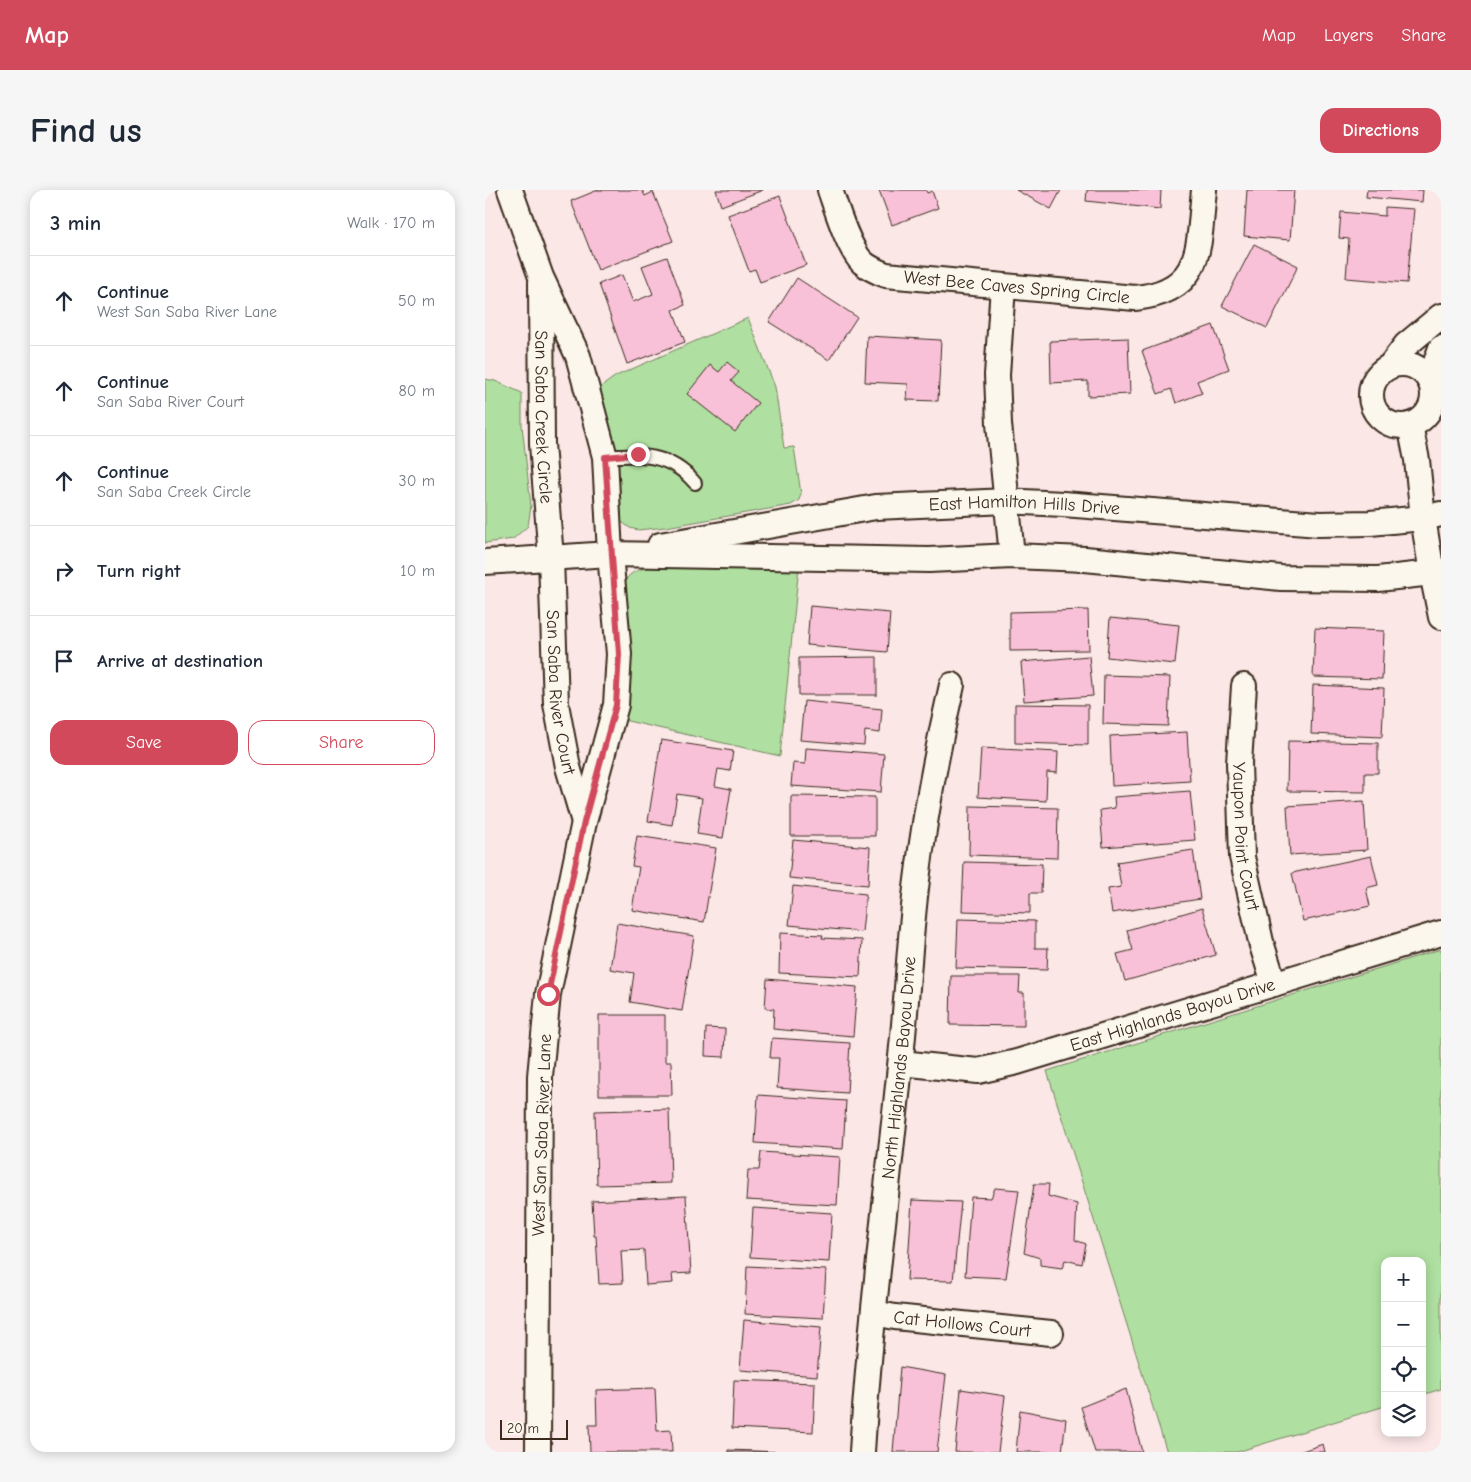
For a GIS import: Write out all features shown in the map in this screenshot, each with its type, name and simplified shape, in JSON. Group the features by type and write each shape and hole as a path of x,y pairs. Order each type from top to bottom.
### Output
{"street":[{"name":"San Saba Creek Circle","path":"509,190 541,276 578,356 605,457 611,554"},
{"name":"West Bee Caves Spring Circle","path":"829,190 855,252 873,270 886,275 1135,298 1153,296 1171,289 1187,276 1197,254 1204,190"},
{"name":"San Saba Creek Circle","path":"541,276 541,444 551,558"},
{"path":"1003,286 997,375 999,424 1012,556"},
{"path":"1390,366 1406,345 1441,316"},
{"path":"1433,388 1424,372 1414,366 1403,363 1390,366 1381,371 1376,378 1371,394 1372,405 1383,420 1393,425 1410,425 1423,418 1432,405 1437,359 1441,348"},
{"path":"1410,425 1432,516 1441,617"},
{"name":"East Hamilton Hills Drive","path":"611,554 876,507 1007,501 1319,524 1370,523 1432,516"},
{"name":"East Hamilton Hills Drive","path":"485,562 611,554 929,560 1012,556 1085,559 1281,578 1378,579 1436,572"},
{"name":"San Saba River Court","path":"584,822 616,705 619,654 611,554"},
{"name":"San Saba River Court","path":"551,558 557,704 568,767 584,822"},
{"name":"North Highlands Bayou Drive","path":"862,1452 873,1314 901,1063 916,881 928,799 952,685"},
{"name":"Yaupon Point Court","path":"1244,686 1239,763 1242,857 1261,942 1274,984"},
{"name":"West San Saba River Lane","path":"538,1452 540,1076 548,994 584,822"},
{"name":"East Highlands Bayou Drive","path":"901,1063 978,1070 1017,1062 1441,933"},
{"name":"Cat Hollows Court","path":"873,1314 1051,1333"}],"lane":[{"path":"605,457 638,454 656,457 680,469 695,483"}],"green space":[{"path":"748,318 775,387 784,448 794,447 801,494 799,500 791,505 666,527 638,530 630,528 619,520 595,391 616,376"},
{"path":"485,379 495,381 522,393 522,425 531,506 528,526 513,539 485,543"},
{"path":"659,566 799,566 780,756 619,719 621,590 627,578 635,571"},
{"path":"1441,949 1441,1389 1426,1394 1426,1257 1381,1257 1381,1407 1237,1452 1167,1452 1047,1071"}],"building":[{"path":"598,190 642,190 645,196 653,192 673,241 598,270 571,201"},
{"path":"716,190 763,190 721,206"},
{"path":"879,190 926,190 927,193 932,191 938,208 892,225"},
{"path":"1016,190 1061,190 1051,209"},
{"path":"1087,190 1161,190 1160,209 1086,201"},
{"path":"1247,190 1294,190 1290,240 1244,236"},
{"path":"1367,190 1423,190 1422,202 1366,197"},
{"path":"780,196 806,265 760,282 755,269 749,271 728,215"},
{"path":"1385,207 1414,209 1407,283 1346,278 1349,239 1339,238 1341,212 1385,216"},
{"path":"1254,244 1298,266 1267,328 1222,306"},
{"path":"667,257 685,305 673,310 685,342 627,364 599,284 622,275 633,302 653,294 642,266"},
{"path":"797,278 857,317 829,360 769,322"},
{"path":"1213,325 1229,369 1197,381 1202,393 1176,403 1171,389 1158,394 1142,351"},
{"path":"867,336 941,340 938,401 907,400 908,384 865,382"},
{"path":"1128,338 1130,394 1088,396 1088,381 1051,383 1050,341"},
{"path":"727,362 739,372 731,381 758,403 735,432 687,394 710,365 719,372"},
{"path":"810,606 890,613 887,652 807,645"},
{"path":"1088,610 1089,650 1010,651 1010,612"},
{"path":"1110,618 1179,625 1175,664 1107,657"},
{"path":"1315,628 1384,631 1382,679 1313,677"},
{"path":"1089,656 1093,696 1024,701 1021,662"},
{"path":"877,657 877,695 799,695 799,658"},
{"path":"1104,675 1170,677 1168,726 1103,724"},
{"path":"1313,685 1384,688 1382,737 1311,734"},
{"path":"804,701 882,709 880,733 865,731 864,745 800,740"},
{"path":"1015,704 1088,705 1088,745 1015,743"},
{"path":"1187,732 1190,781 1112,786 1110,736"},
{"path":"661,740 733,751 730,771 718,769 715,786 731,789 723,838 697,834 702,798 677,794 672,825 648,821"},
{"path":"1288,741 1378,743 1378,773 1365,773 1365,792 1287,791"},
{"path":"806,748 884,754 881,792 791,786 793,763 805,764"},
{"path":"981,748 1058,752 1057,773 1047,772 1046,801 978,797"},
{"path":"1190,791 1195,840 1103,847 1100,810 1115,808 1114,797"},
{"path":"791,796 875,797 875,836 791,836"},
{"path":"1364,801 1367,850 1290,855 1287,806"},
{"path":"970,806 1058,808 1057,858 969,855"},
{"path":"637,836 716,848 704,922 632,910 639,867 632,866"},
{"path":"793,840 870,847 868,885 789,878"},
{"path":"1193,850 1200,899 1112,913 1108,889 1121,887 1117,862"},
{"path":"1371,856 1378,885 1366,888 1370,906 1303,921 1292,873"},
{"path":"964,862 1042,864 1041,893 1030,893 1030,913 962,911"},
{"path":"793,886 866,894 862,932 789,925"},
{"path":"1202,908 1216,955 1125,981 1117,954 1133,950 1127,930"},
{"path":"958,919 1035,921 1035,948 1048,948 1047,970 956,968"},
{"path":"617,923 694,936 682,1011 630,1002 634,973 610,969"},
{"path":"780,933 823,935 822,938 862,940 860,977 779,973"},
{"path":"951,976 1020,976 1019,993 1024,993 1024,1026 950,1025"},
{"path":"767,979 857,987 853,1036 773,1029 774,1009 765,1008"},
{"path":"599,1015 665,1015 665,1062 671,1062 672,1095 599,1095"},
{"path":"706,1028 725,1029 724,1057 705,1056"},
{"path":"772,1038 850,1043 847,1093 777,1088 779,1058 770,1058"},
{"path":"758,1095 846,1101 843,1149 755,1143"},
{"path":"669,1109 671,1183 597,1185 595,1111"},
{"path":"761,1152 840,1157 837,1205 746,1200 748,1170 759,1170"},
{"path":"1034,1184 1049,1184 1048,1196 1077,1204 1075,1240 1086,1244 1082,1264 1065,1260 1062,1268 1040,1265 1040,1258 1024,1253"},
{"path":"995,1188 1019,1190 1006,1278 965,1276 971,1197 991,1198"},
{"path":"686,1196 691,1273 672,1274 673,1283 646,1285 644,1250 621,1251 623,1283 599,1284 592,1201"},
{"path":"912,1200 961,1202 953,1281 907,1280"},
{"path":"753,1208 832,1213 829,1262 750,1257"},
{"path":"747,1266 826,1270 823,1318 745,1314"},
{"path":"744,1320 821,1327 817,1376 740,1370"},
{"path":"900,1367 946,1375 937,1452 893,1452"},
{"path":"734,1380 815,1383 813,1432 732,1428"},
{"path":"655,1388 657,1431 671,1430 672,1452 590,1452 589,1425 597,1425 596,1390"},
{"path":"961,1389 1005,1396 998,1452 955,1452"},
{"path":"1126,1389 1142,1452 1095,1452 1081,1407"},
{"path":"1020,1410 1066,1419 1062,1452 1016,1452"},
{"path":"1323,1444 1325,1452 1299,1452"},
{"path":"728,1450 781,1452 728,1452"}],"route":[{"path":"548,994 584,822 616,705 619,654 605,457 638,454"}]}
